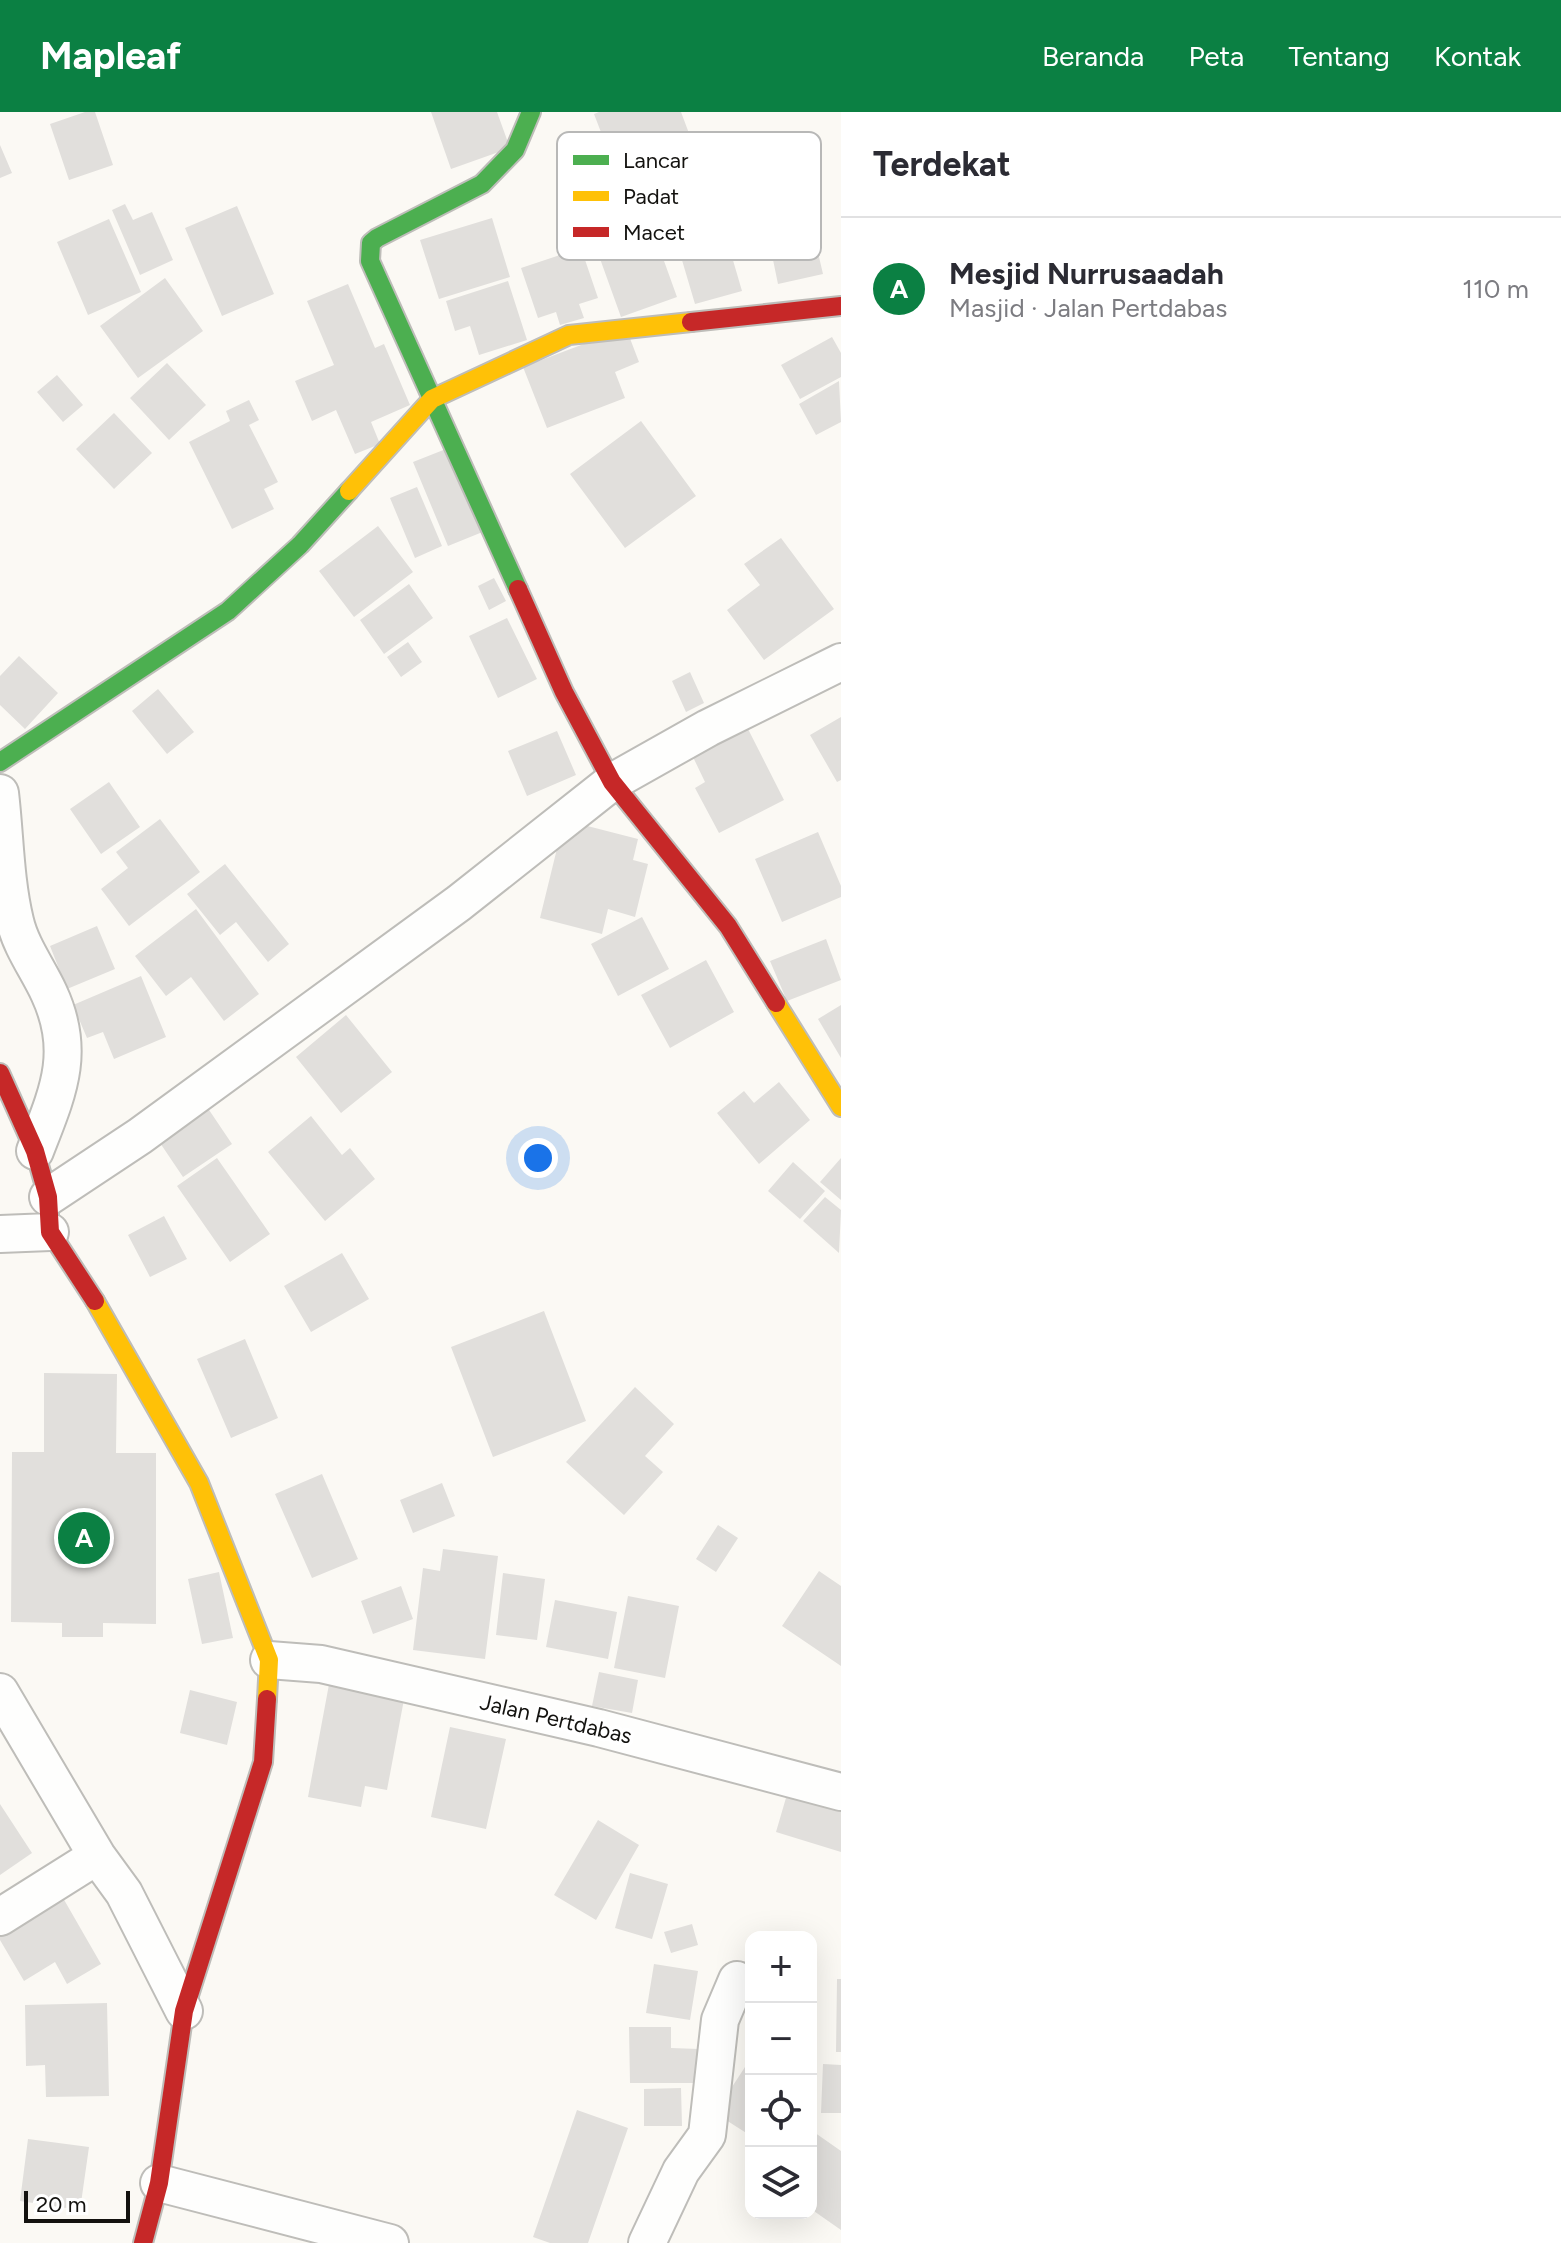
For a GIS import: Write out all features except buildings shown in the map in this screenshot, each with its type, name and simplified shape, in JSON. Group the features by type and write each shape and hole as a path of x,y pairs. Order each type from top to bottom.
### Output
{"street":[{"path":"531,112 515,150 482,184 371,243 370,261 564,692 612,782 728,926 841,1107"},
{"path":"0,762 228,611 300,545 432,399 569,335 841,306"},
{"path":"0,1234 49,1214 140,1136 459,903 612,782 708,728 841,662"},
{"path":"0,793 15,921 25,949 50,994 62,1030 61,1084 35,1151"},
{"path":"0,1073 35,1151 49,1214 84,1282 199,1483 269,1660 263,1762 184,2011 159,2183 143,2243"},
{"name":"Jalan Pertdabas","path":"269,1660 321,1664 599,1728 841,1792"},
{"path":"0,1692 97,1856 124,1893 184,2011"},
{"path":"0,1917 97,1856"},
{"path":"647,2243 681,2171 707,2135 720,2020 737,1980"},
{"path":"159,2183 390,2243"}],"traffic: fast":[{"path":"518,589 370,261 371,243 377,238 482,184 515,150 531,112"},
{"path":"0,762 228,611 300,545 349,491"}],"traffic: slow":[{"path":"349,491 432,399 569,335 691,322"},
{"path":"776,1003 841,1107"},
{"path":"95,1301 199,1483 269,1660 267,1699"}],"traffic: jam":[{"path":"691,322 841,306"},
{"path":"518,589 564,692 612,782 728,926 776,1003"},
{"path":"0,1073 35,1151 48,1197 50,1232 95,1301"},
{"path":"143,2243 159,2183 184,2011 263,1762 267,1699"}],"place":[{"name":"Mesjid Nurrusaadah","path":"84,1538"}]}
